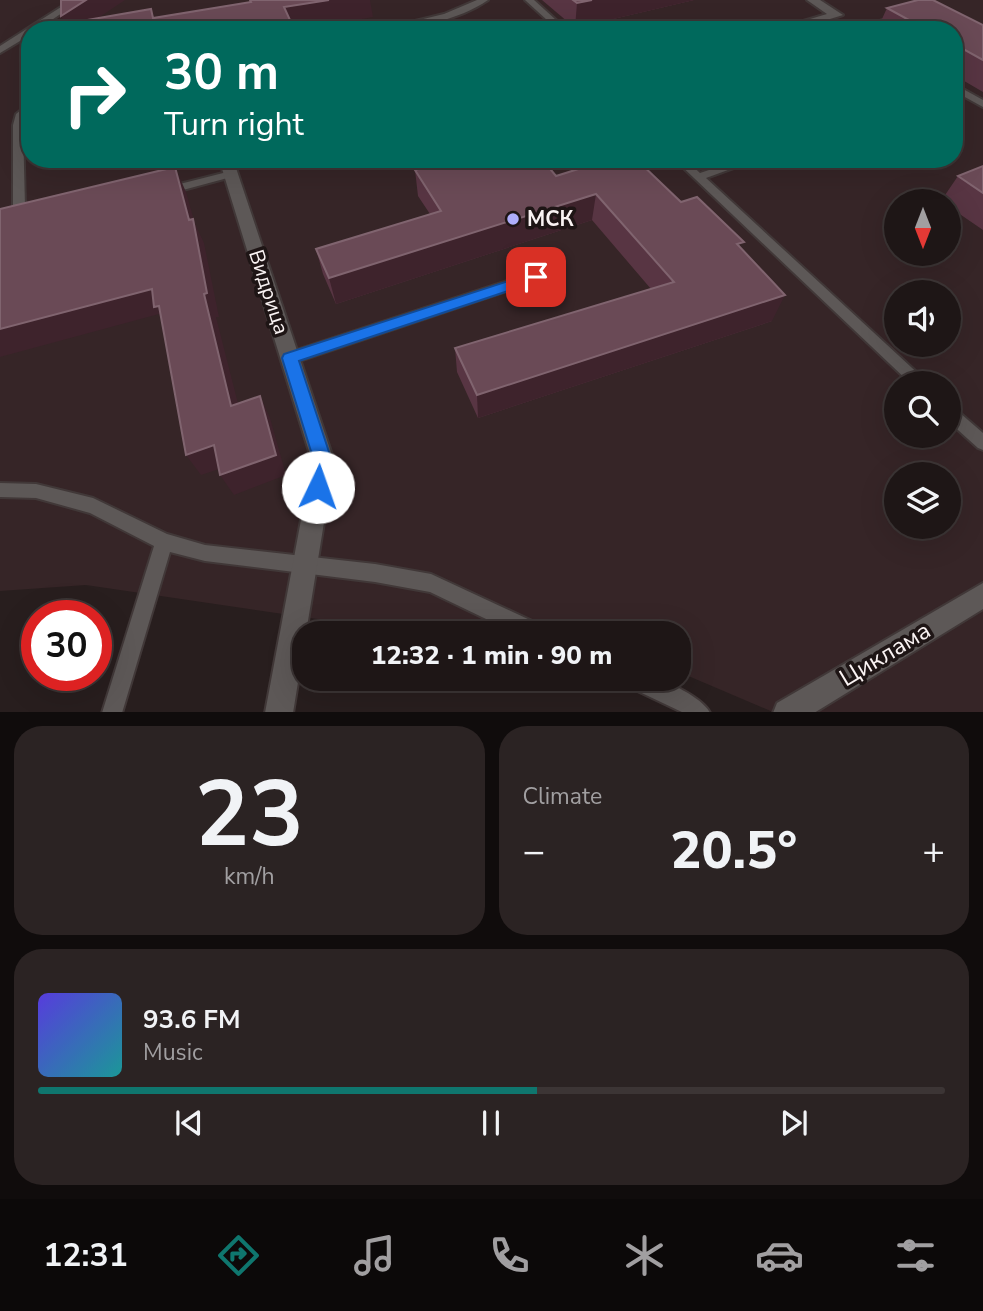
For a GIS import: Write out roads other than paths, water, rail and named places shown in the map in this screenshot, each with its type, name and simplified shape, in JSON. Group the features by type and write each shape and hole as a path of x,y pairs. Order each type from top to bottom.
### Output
{"street":[{"path":"812,0 837,15 814,21"},
{"name":"Видрица","path":"228,168 323,461 279,712"},
{"name":"Циклама","path":"787,712 983,596"}],"lane":[{"path":"45,21 77,0"},
{"path":"423,21 446,16 484,0"},
{"path":"529,0 553,21"},
{"path":"885,21 912,13"},
{"path":"0,50 21,36"},
{"path":"963,94 983,104"},
{"path":"21,115 18,125 19,208 26,216 38,220"},
{"path":"152,194 225,168"},
{"path":"689,168 906,371"},
{"path":"699,177 726,168"},
{"path":"290,358 536,277"},
{"path":"961,423 983,443"},
{"path":"0,490 36,491 93,506 164,542 205,553 375,573 431,583 511,621"},
{"path":"112,712 164,542"},
{"path":"660,691 699,712"}],"place":[{"name":"МСК","path":"513,219"}]}
